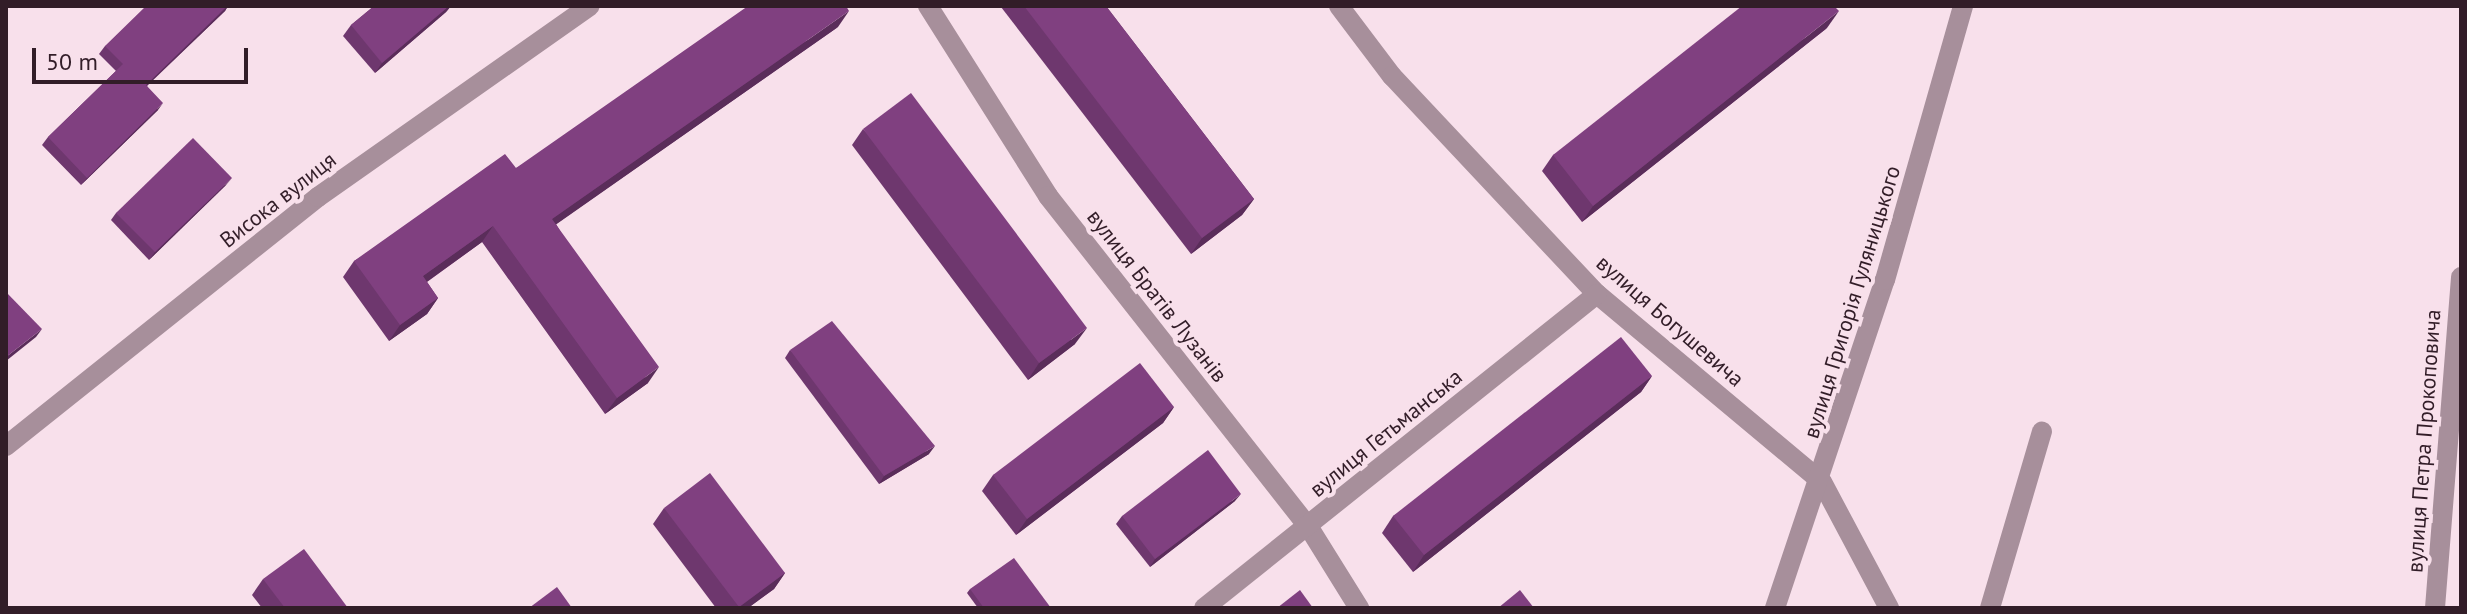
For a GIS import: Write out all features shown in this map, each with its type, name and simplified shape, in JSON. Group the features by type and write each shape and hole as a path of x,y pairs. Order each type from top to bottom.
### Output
{"street":[{"name":"Висока вулиця","path":"6,446 318,197 590,6"},
{"name":"вулиця Братів Лузанів","path":"928,6 1048,196 1308,526 1359,608"},
{"name":"вулиця Богушевича","path":"1339,6 1392,76 1597,294 1822,482 1889,608"},
{"name":"вулиця Григорія Гуляницького","path":"1775,608 1822,482 1963,6"},
{"name":"вулиця Петра Прокоповича","path":"2435,608 2461,277"},
{"name":"вулиця Гетьманська","path":"1204,608 1597,294"},
{"path":"1990,608 2042,431"}],"building":[{"path":"146,6 227,6 146,85 163,103 87,178 48,137 123,64 105,46"},
{"path":"374,6 449,6 382,63 351,25"},
{"path":"748,6 846,6 849,11 552,219 659,367 617,398 493,226 423,276 438,298 400,325 354,261 505,154 516,168"},
{"path":"1024,6 1106,6 1254,199 1202,238"},
{"path":"1742,6 1834,6 1839,11 1593,206 1553,155"},
{"path":"911,93 1087,328 1039,363 863,129"},
{"path":"193,138 232,178 155,252 116,213"},
{"path":"6,292 42,329 6,357"},
{"path":"832,321 935,446 884,476 790,350"},
{"path":"1621,337 1652,376 1424,555 1393,516"},
{"path":"1140,363 1174,407 1027,519 993,475"},
{"path":"1208,450 1241,494 1155,559 1122,516"},
{"path":"710,473 785,573 739,607 664,508"},
{"path":"304,549 348,608 285,608 263,579"},
{"path":"1014,558 1051,608 984,608 970,589"},
{"path":"557,587 572,608 529,608"},
{"path":"1300,590 1313,608 1277,608"},
{"path":"1520,590 1534,608 1498,608"}]}
